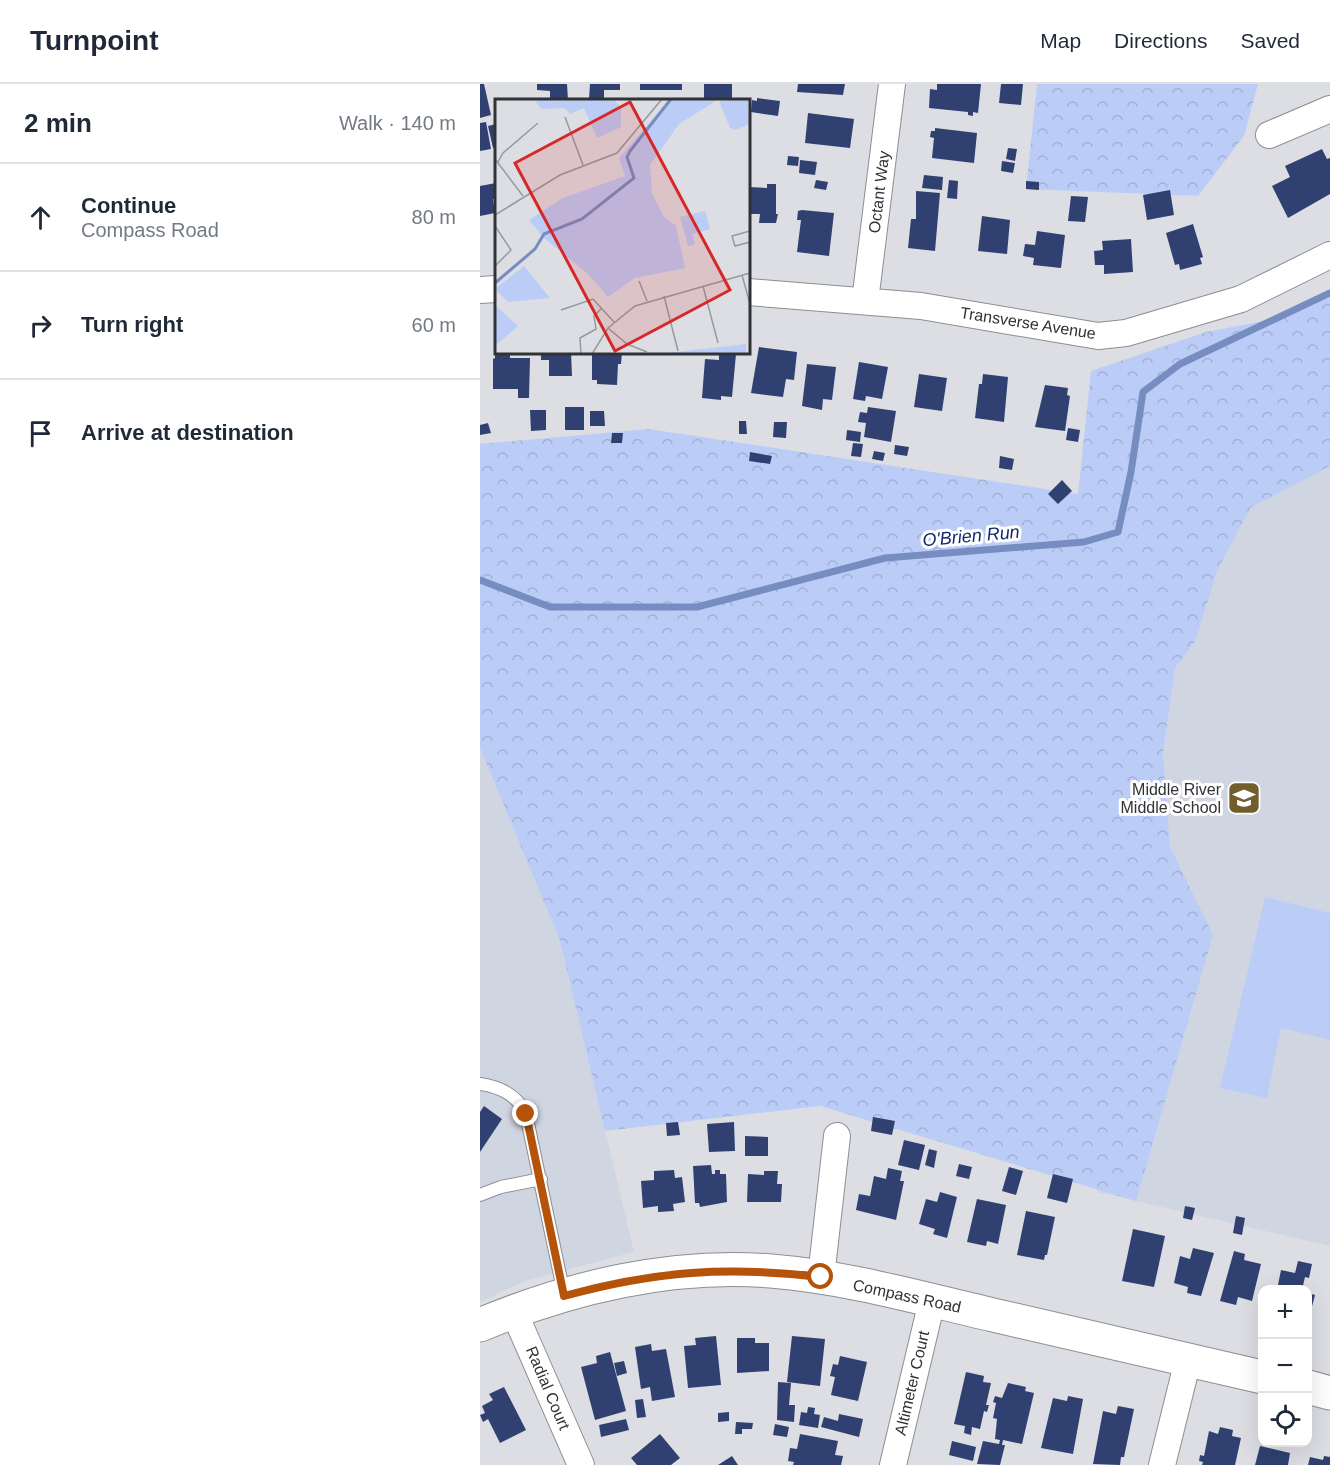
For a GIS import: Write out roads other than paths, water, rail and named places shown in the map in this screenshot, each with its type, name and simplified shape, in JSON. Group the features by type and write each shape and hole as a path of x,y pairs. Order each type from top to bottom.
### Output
{"street":[{"name":"Octant Way","path":"865,300 892,84"},
{"path":"1269,135 1330,109"},
{"name":"Transverse Avenue","path":"750,292 921,306 1098,336 1126,333 1241,298 1330,255"},
{"path":"821,1277 837,1136"},
{"name":"Compass Road","path":"480,1325 514,1312 610,1283 689,1271 771,1271 821,1277 1258,1376"},
{"name":"Altimeter Court","path":"893,1465 932,1301"},
{"name":"Radial Court","path":"514,1312 580,1465"},
{"path":"1162,1465 1188,1360"},
{"path":"1312,1388 1330,1393"}],"lane":[{"path":"480,1084 505,1091 521,1105 532,1133 564,1296"},
{"path":"480,1196 501,1187 541,1179"}],"waterway":[{"name":"O'Brien Run","path":"480,580 550,607 697,607 885,558 1084,542 1118,532 1131,472 1143,392 1180,364 1330,293"}],"place":[{"name":"Middle River Middle School","path":"1244,798"}]}
